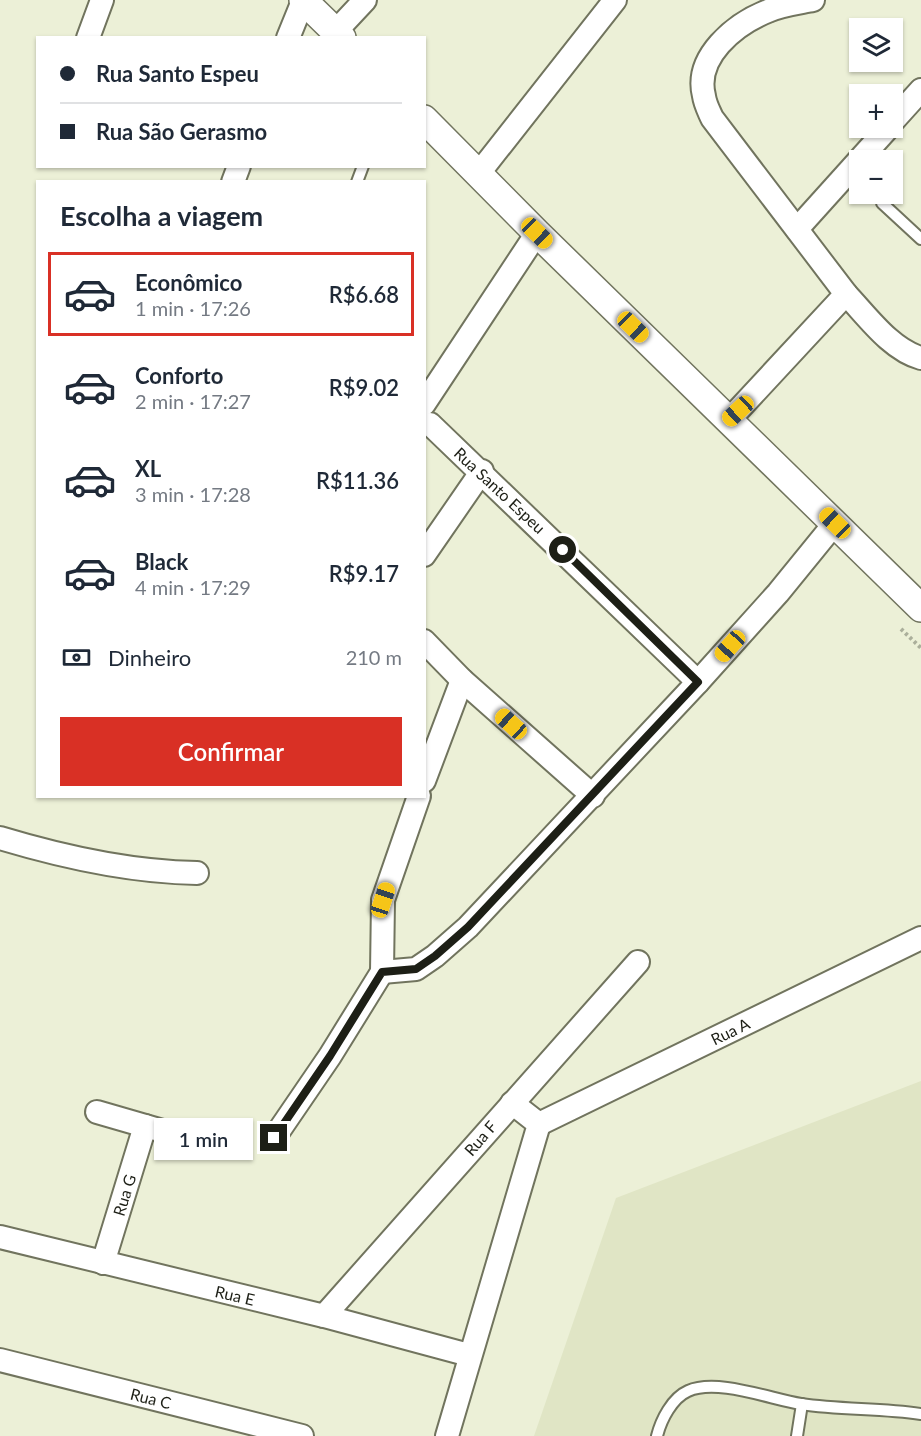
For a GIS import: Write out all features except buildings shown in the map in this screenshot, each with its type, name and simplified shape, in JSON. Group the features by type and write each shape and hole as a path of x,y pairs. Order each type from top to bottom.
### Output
{"street":[{"path":"89,36 102,0"},
{"path":"289,36 303,0 339,34 365,0"},
{"path":"479,173 615,0"},
{"path":"813,0 768,10 730,32 708,59 703,75 703,95 712,118 846,294 890,339 912,355 921,358"},
{"path":"903,110 921,90"},
{"path":"426,121 537,233 921,608"},
{"path":"797,229 879,138"},
{"path":"427,414 537,233"},
{"path":"729,420 846,294"},
{"name":"Rua Santo Espeu","path":"427,414 482,471 698,682"},
{"path":"426,552 482,471"},
{"path":"382,972 416,969 435,956 468,927 698,682 778,593 835,523"},
{"path":"426,643 462,680 593,796"},
{"path":"426,776 462,680"},
{"path":"274,1138 330,1056 382,972 380,948 383,900 418,798"},
{"path":"0,838 52,853 169,872 197,873"},
{"name":"Rua A","path":"539,1124 921,938"},
{"name":"Rua F","path":"324,1316 639,962"},
{"path":"447,1436 469,1355 539,1124 512,1103"},
{"path":"97,1112 173,1134"},
{"name":"Rua G","path":"103,1263 145,1126"},
{"name":"Rua E","path":"0,1237 324,1316 469,1355"},
{"name":"Rua C","path":"0,1360 302,1436"}],"lane":[{"path":"883,204 921,239"},
{"path":"657,1436 673,1402 687,1392 707,1387 802,1404 883,1408 921,1414"},
{"path":"797,1436 802,1404"}],"shaded area":[{"path":"921,1081 921,1436 534,1436 616,1198"}],"route":[{"path":"274,1138 330,1056 382,972 416,969 435,956 468,927 698,682 563,550"}]}
